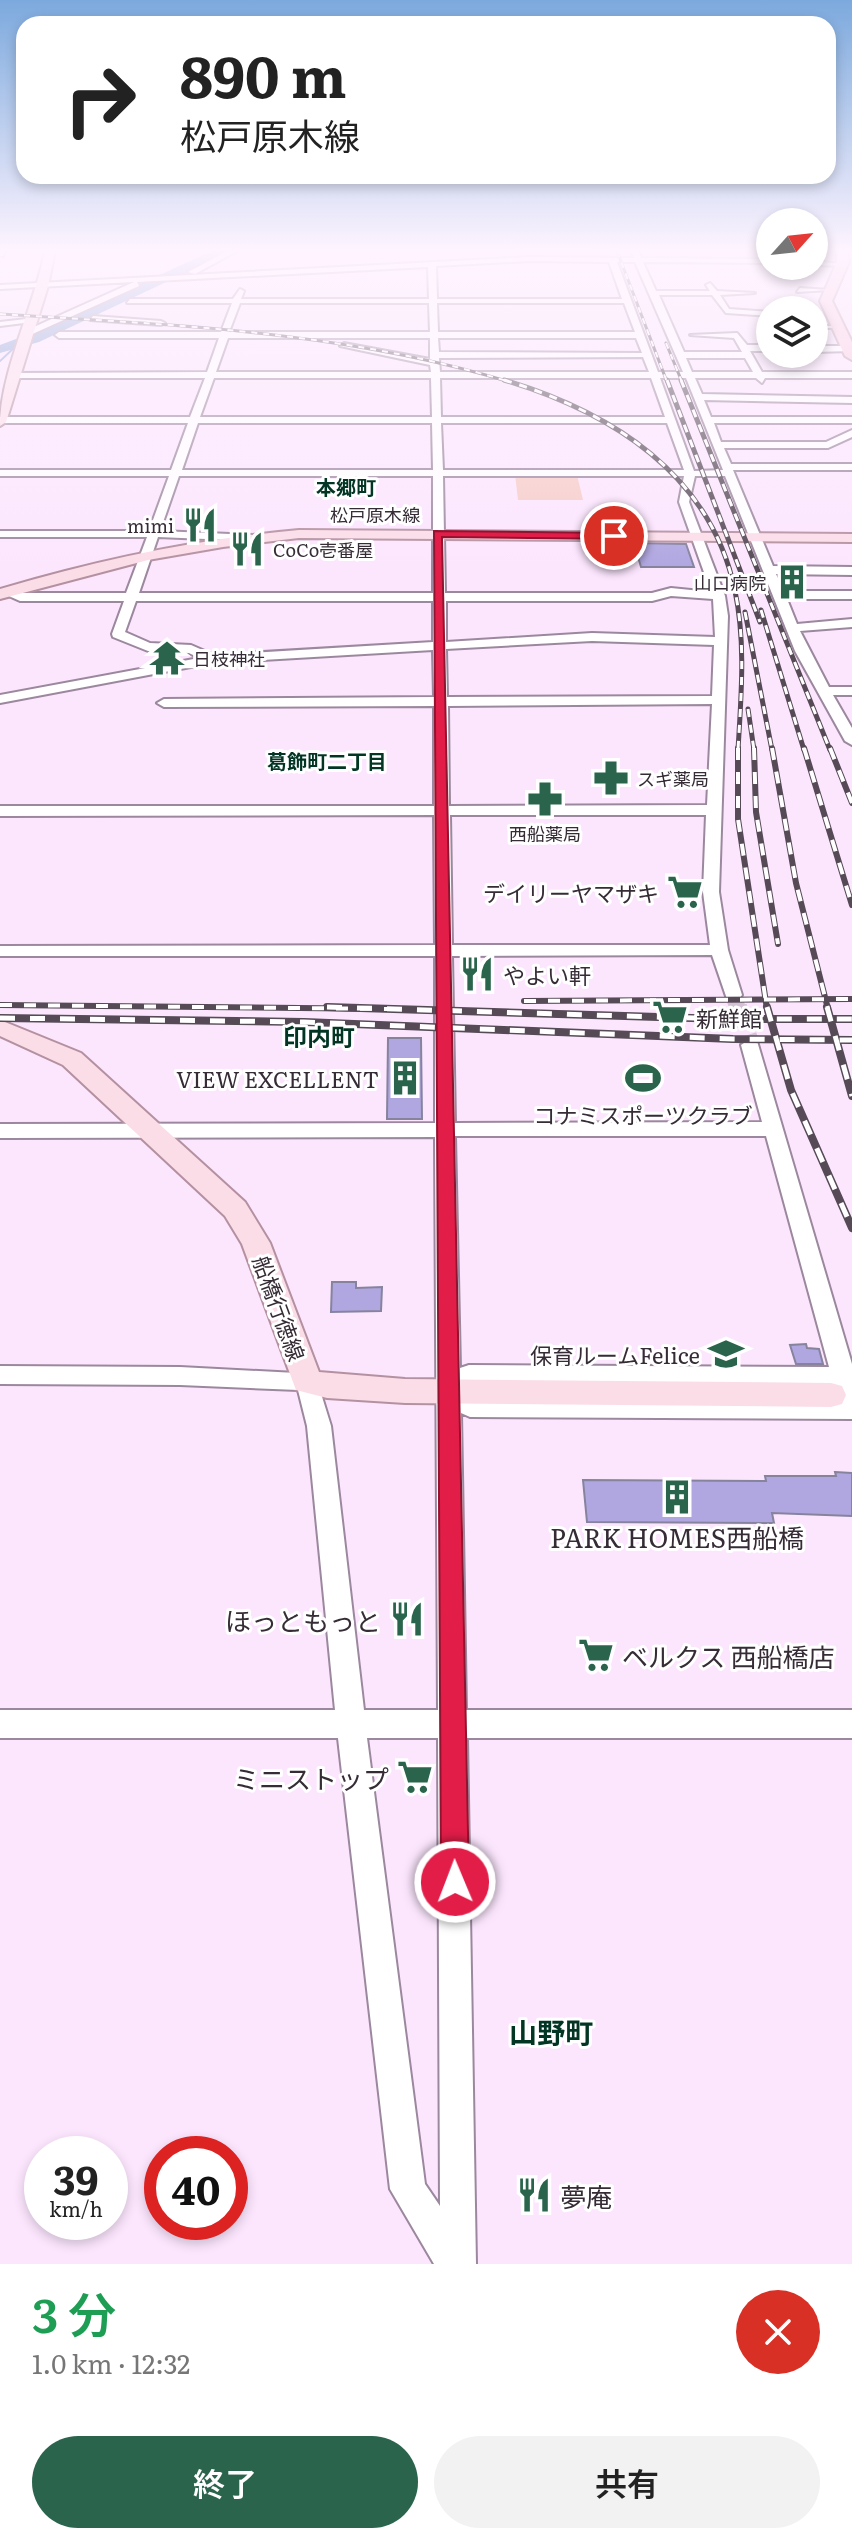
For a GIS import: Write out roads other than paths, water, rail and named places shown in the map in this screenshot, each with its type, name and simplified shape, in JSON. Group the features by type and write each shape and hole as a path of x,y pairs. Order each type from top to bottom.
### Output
{"main road":[{"path":"0,421 21,357"},
{"name":"松戸原木線","path":"3,593 148,554 253,538 313,534 852,538"},
{"name":"船橋行徳線","path":"0,1027 72,1059 243,1219 256,1243 307,1381 327,1386 450,1391 845,1396"}],"street":[{"path":"212,659 191,649 148,647 118,634 216,357"},
{"path":"425,357 503,375"},
{"path":"435,358 527,357"},
{"path":"648,357 694,473 684,502 719,596 721,641 711,892 719,950 733,995"},
{"path":"682,357 794,628 822,691 852,741"},
{"path":"750,357 761,378"},
{"path":"435,358 441,950 450,1391 456,2264"},
{"path":"15,375 689,375 761,378 852,375"},
{"path":"483,375 520,387"},
{"path":"698,397 770,394 852,400"},
{"path":"770,394 784,420"},
{"path":"0,421 671,420"},
{"path":"708,420 852,420"},
{"path":"719,445 828,445 852,433"},
{"path":"0,473 694,473 852,467"},
{"path":"0,534 154,534 253,538"},
{"path":"770,570 852,571"},
{"path":"3,593 20,597 652,597 671,592 719,596"},
{"path":"781,595 852,595"},
{"path":"794,628 852,623"},
{"path":"0,699 212,659 592,637 721,641"},
{"path":"822,691 852,691"},
{"path":"164,703 719,700"},
{"path":"0,811 714,810"},
{"path":"0,951 719,950"},
{"path":"750,1045 845,1396"},
{"path":"0,1131 775,1129"},
{"path":"0,1375 180,1376 307,1381 319,1426 351,1724 408,2189 456,2264"},
{"path":"0,1724 852,1724"}],"waterway":[{"path":"0,361 5,357"}],"tunnel":[{"path":"733,995 738,1009"},
{"path":"737,1007 750,1045"}],"railway":[{"path":"409,357 510,382"},
{"path":"657,357 667,382"},
{"path":"672,357 682,382"},
{"path":"504,380 544,393 618,430 651,454 680,481 704,513 723,550 735,591 741,630 738,750"},
{"path":"667,380 760,622"},
{"path":"681,380 830,750"},
{"path":"761,610 804,750"},
{"path":"745,612 772,750"},
{"path":"748,709 754,750"},
{"path":"754,748 756,812 778,944"},
{"path":"772,748 796,883 826,999"},
{"path":"804,748 852,905"},
{"path":"830,748 852,803"},
{"path":"738,750 738,819 766,1000"},
{"path":"766,1000 826,999"},
{"path":"826,999 828,1009"},
{"path":"826,999 852,999"},
{"path":"524,1001 766,1000"},
{"path":"766,1000 767,1009"},
{"path":"0,1005 391,1009"},
{"path":"327,1007 770,1019"},
{"path":"767,1007 770,1019"},
{"path":"827,1007 830,1019"},
{"path":"0,1018 304,1022 776,1039"},
{"path":"770,1019 830,1019"},
{"path":"770,1019 776,1039"},
{"path":"830,1019 852,1019"},
{"path":"830,1019 836,1040"},
{"path":"776,1039 836,1040"},
{"path":"776,1039 791,1090 852,1228"},
{"path":"836,1040 852,1040"},
{"path":"836,1040 852,1096"}],"place":[{"name":"mimi","path":"200,525"},
{"name":"CoCo壱番屋","path":"247,549"},
{"name":"山口病院","path":"792,582"},
{"name":"日枝神社","path":"167,658"},
{"name":"スギ薬局","path":"611,778"},
{"name":"西船薬局","path":"545,799"},
{"name":"デイリーヤマザキ","path":"685,892"},
{"name":"やよい軒","path":"477,974"},
{"name":"新鮮館","path":"670,1017"},
{"name":"VIEW EXCELLENT","path":"405,1078"},
{"name":"コナミスポーツクラブ","path":"643,1078"},
{"name":"保育ルームFelice","path":"726,1354"},
{"name":"PARK HOMES西船橋","path":"677,1497"},
{"name":"ほっともっと","path":"407,1619"},
{"name":"ベルクス 西船橋店","path":"596,1655"},
{"name":"ミニストップ","path":"415,1777"},
{"name":"夢庵","path":"534,2195"}],"district":[{"name":"本郷町","path":"346,486"},
{"name":"葛飾町二丁目","path":"327,760"},
{"name":"印内町","path":"319,1035"},
{"name":"山野町","path":"551,2031"}]}
